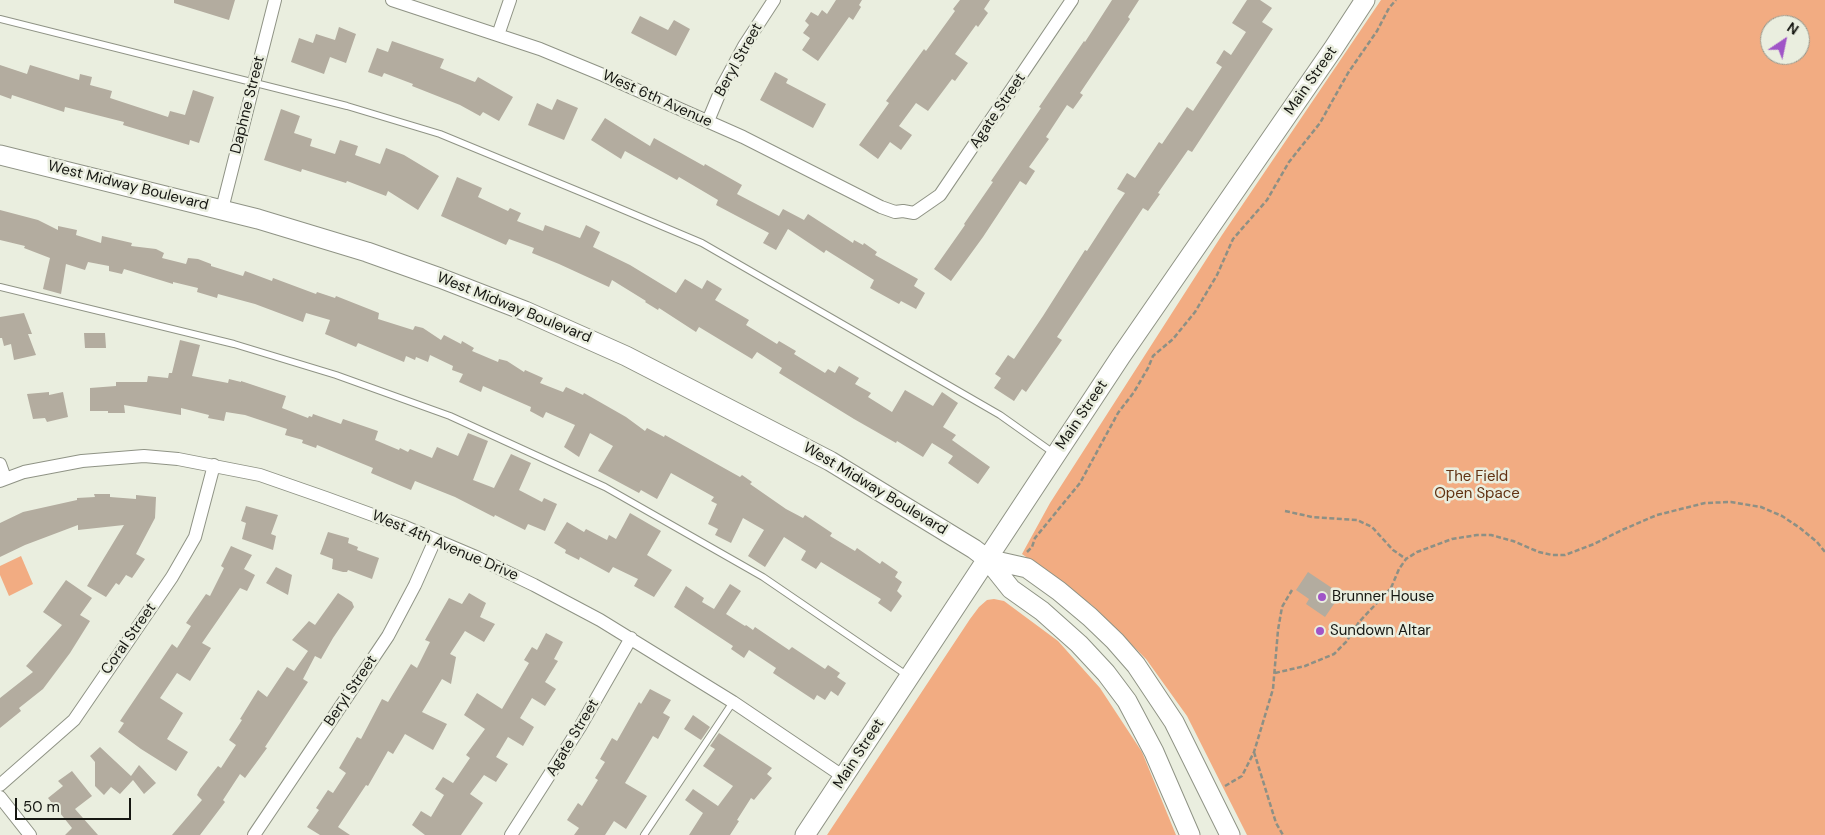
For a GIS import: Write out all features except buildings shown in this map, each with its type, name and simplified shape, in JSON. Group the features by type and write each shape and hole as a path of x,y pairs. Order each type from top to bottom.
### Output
{"main road":[{"name":"Main Street","path":"805,835 1132,340 1365,0"},
{"name":"West Midway Boulevard","path":"0,155 222,209 367,252 525,310 626,356 830,461 943,529 987,559"},
{"path":"987,559 1027,568 1059,590 1115,641 1136,665 1174,722 1230,835"},
{"path":"987,559 1011,589 1042,611 1079,644 1106,673 1127,701 1154,752 1190,835"}],"street":[{"name":"Daphne Street","path":"222,209 275,0"},
{"name":"West 6th Avenue","path":"392,0 540,50 627,85 743,137 881,207 895,212 914,213"},
{"path":"498,35 510,0"},
{"name":"Beryl Street","path":"708,121 723,85 744,46 774,0"},
{"name":"Agate Street","path":"914,213 940,195 1072,0"},
{"name":"West 4th Avenue Drive","path":"3,480 24,472 82,461 144,456 178,459 260,475 316,494 435,540 534,585 631,638 733,702 844,777"},
{"path":"0,464 3,480"},
{"name":"Coral Street","path":"0,785 74,720 172,578 195,537 214,465"},
{"name":"Beryl Street","path":"254,835 388,636 415,585 435,540"},
{"name":"Agate Street","path":"511,835 580,727 631,638"},
{"path":"0,797 30,835"}],"lane":[{"path":"0,19 348,106 440,134 702,243 1000,415 1056,454"},
{"path":"0,287 234,344 336,375 450,416 613,492 763,577 910,677"},
{"path":"644,835 733,702"}],"path":[{"path":"1026,553 1032,547 1035,538 1080,483 1118,413 1134,392 1153,356 1173,339 1195,312 1217,275 1233,238 1267,200 1289,162 1320,123 1348,73 1396,0"},
{"path":"1275,673 1305,666 1334,654 1346,642 1359,622 1392,588 1399,569 1406,560 1417,552 1452,539 1476,535 1491,535 1514,540 1539,552 1565,555 1657,515 1705,504 1731,502 1761,507 1782,516 1818,542 1825,552"},
{"path":"1285,511 1312,517 1357,520 1372,527 1393,550 1406,560"},
{"path":"1211,794 1242,776 1254,752 1273,689 1282,607 1292,590"},
{"path":"1254,752 1276,823 1283,835"}],"green space":[{"name":"The Field Open Space","path":"1381,0 1825,0 1825,835 1247,835 1187,716 1146,659 1093,606 1022,554 1050,503 1222,235"},
{"path":"21,556 33,584 9,596 0,575 0,566"},
{"path":"987,600 1004,601 1058,641 1100,688 1142,752 1176,835 827,835 970,619"}],"place":[{"name":"Brunner House","path":"1322,597"},
{"name":"Sundown Altar","path":"1320,631"}]}
